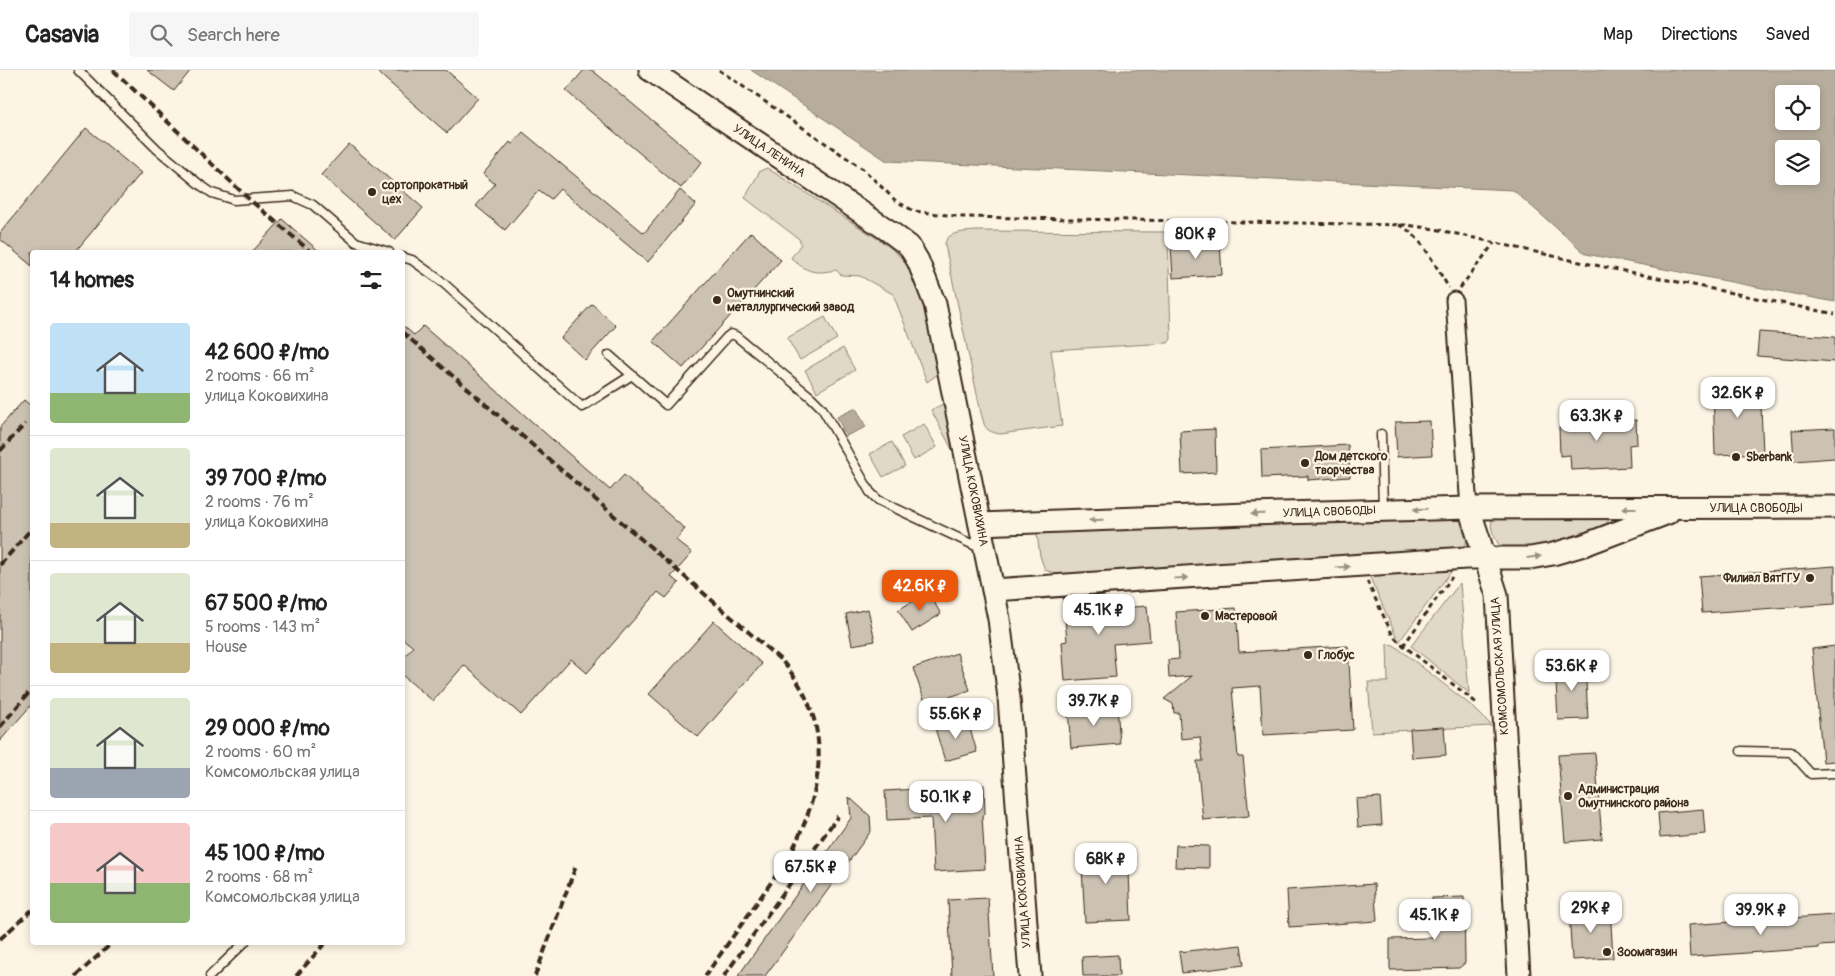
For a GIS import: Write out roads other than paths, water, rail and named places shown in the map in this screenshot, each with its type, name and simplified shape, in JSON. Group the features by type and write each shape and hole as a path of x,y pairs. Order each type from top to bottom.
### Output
{"main road":[{"name":"УЛИЦА ЛЕНИНА","path":"650,70 889,231"},
{"name":"УЛИЦА КОКОВИХИНА","path":"889,231 909,246 918,262 935,304 985,550 998,619 1008,698 1030,976"},
{"name":"УЛИЦА СВОБОДЫ","path":"980,524 1469,508 1835,508"},
{"name":"КОМСОМОЛЬСКАЯ УЛИЦА","path":"1469,508 1476,558 1497,595 1520,976"},
{"name":"УЛИЦА СВОБОДЫ","path":"992,590 1476,558 1530,558 1584,545 1678,508"}],"street":[{"name":"КОМСОМОЛЬСКАЯ УЛИЦА","path":"1454,300 1469,508"}],"lane":[{"path":"78,70 157,149 212,193 234,200 293,196 313,205 356,242 382,250"},
{"path":"405,258 412,260 440,280 582,407 632,375"},
{"path":"609,355 666,405 727,337 731,334 736,336 822,408 870,492 878,500 985,550"},
{"path":"1381,434 1383,510"},
{"path":"1741,751 1791,752 1811,774 1835,773"},
{"path":"210,976 242,945"}],"railway":[{"path":"113,70 249,199 309,250"},
{"path":"405,335 782,661 799,685 811,709 817,734 819,759 816,784 800,835 787,860 705,976"},
{"path":"0,451 25,424"},
{"path":"0,565 30,530"},
{"path":"0,727 30,691"},
{"path":"724,976 838,816"},
{"path":"535,976 576,866"},
{"path":"0,939 30,912"},
{"path":"76,976 110,945"},
{"path":"296,976 323,945"}],"place":[{"name":"сортопрокатный цех","path":"372,192"},
{"name":"Омутнинский металлургический завод","path":"717,300"},
{"name":"Sberbank","path":"1736,457"},
{"name":"Дом детского творчества","path":"1305,463"},
{"name":"Филиал ВятГГУ","path":"1810,578"},
{"name":"Мастеровой","path":"1205,616"},
{"name":"Глобус","path":"1308,655"},
{"name":"Администрация Омутнинского района","path":"1568,796"},
{"name":"Зоомагазин","path":"1607,952"}]}
